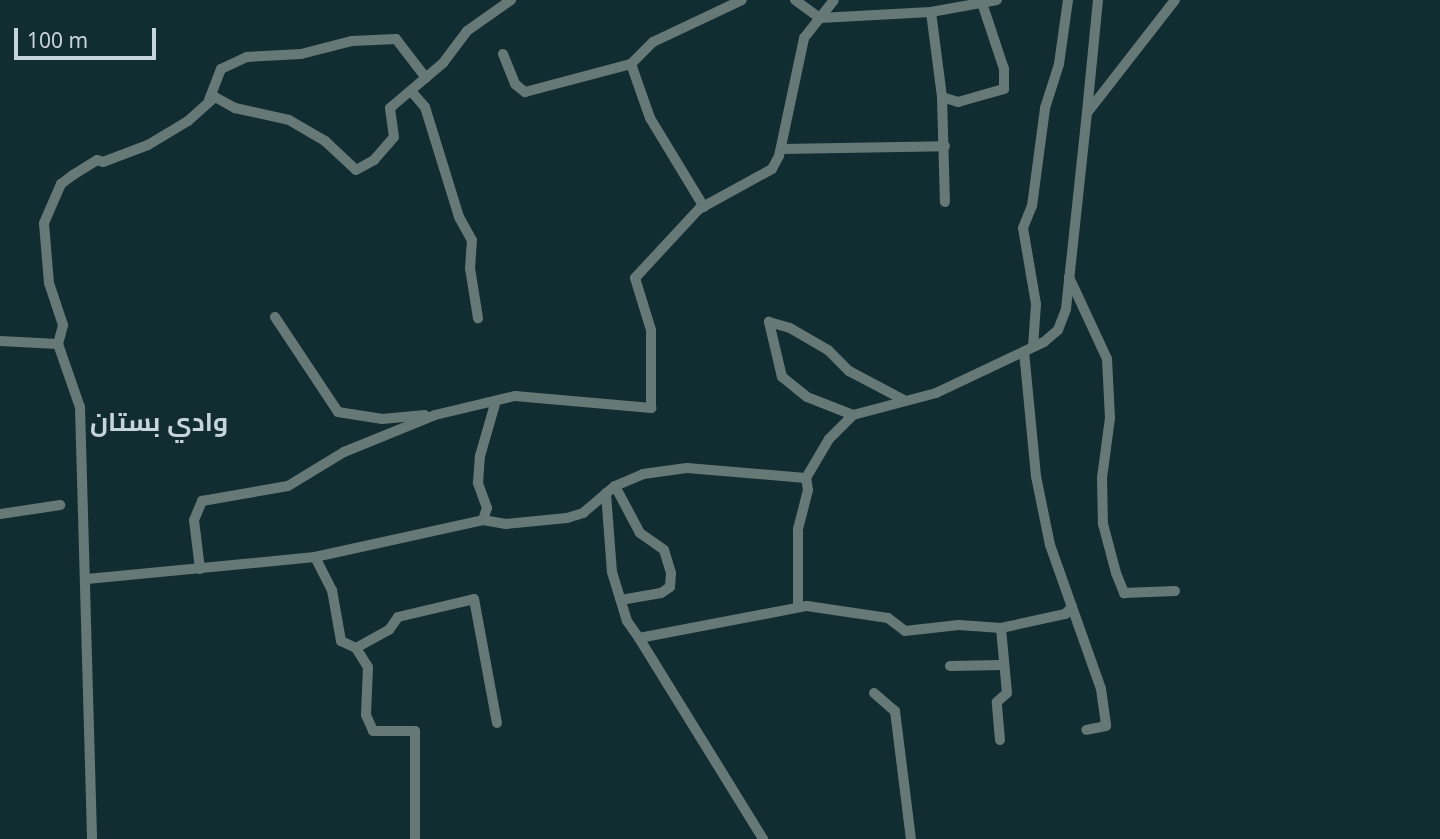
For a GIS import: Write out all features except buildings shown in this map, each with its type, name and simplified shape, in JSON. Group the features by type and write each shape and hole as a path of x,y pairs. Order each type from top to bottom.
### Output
{"street":[{"path":"92,839 87,579 80,407 58,344 62,325 49,283 44,223 61,184 97,160 103,162 148,145 188,121 215,97 235,108 289,120 325,141 356,170 374,160 394,136 390,108 426,78 467,31 511,0"},
{"path":"503,54 515,84 525,92 631,64 653,42 742,0"},
{"path":"795,0 820,18 931,12 997,0"},
{"path":"275,317 338,412 382,419 435,415 495,404 515,396 651,408 650,330 635,278 704,206 772,169 781,149 804,38 834,0"},
{"path":"1068,0 1059,64 1045,108 1032,206 1023,228 1036,304 1029,350 1036,476 1050,545 1101,690 1106,726 1086,730"},
{"path":"798,607 798,529 808,490 806,478 829,439 853,415 936,393 1029,350 1058,330 1066,309 1098,0"},
{"path":"1087,113 1175,0"},
{"path":"942,97 958,102 1004,89 1004,69 982,3"},
{"path":"931,12 942,97 945,202"},
{"path":"209,100 221,69 247,57 300,54 352,41 396,38 426,78"},
{"path":"631,64 650,118 704,206"},
{"path":"411,91 425,107 459,217 472,240 470,268 478,317"},
{"path":"781,149 945,146"},
{"path":"1069,277 1107,359 1110,418 1102,478 1102,524 1116,573 1124,593 1175,591"},
{"path":"853,415 807,397 782,377 769,322 790,328 828,350 849,371 906,401"},
{"path":"0,341 58,344"},
{"path":"482,520 487,508 478,483 480,456 495,404"},
{"path":"200,569 194,520 202,501 288,486 344,452 435,415"},
{"path":"87,579 315,557 482,520 506,524 567,518 583,513 610,490 643,474 687,468 806,478"},
{"path":"610,490 612,572 627,621 763,839"},
{"path":"610,490 640,533 664,550 671,573 670,587 661,593 621,600"},
{"path":"0,514 60,505"},
{"path":"315,557 332,590 341,640 356,648 368,667 366,715 373,731 415,731 415,839"},
{"path":"356,648 389,630 398,617 474,599 497,723"},
{"path":"639,638 798,607 888,618 905,631 958,625 1001,628 1065,614 1072,607"},
{"path":"1000,740 998,702 1006,693 1001,628"},
{"path":"950,666 1002,665"},
{"path":"874,693 895,711 911,839"}],"district":[{"name":"وادي بستان","path":"159,422"}]}
